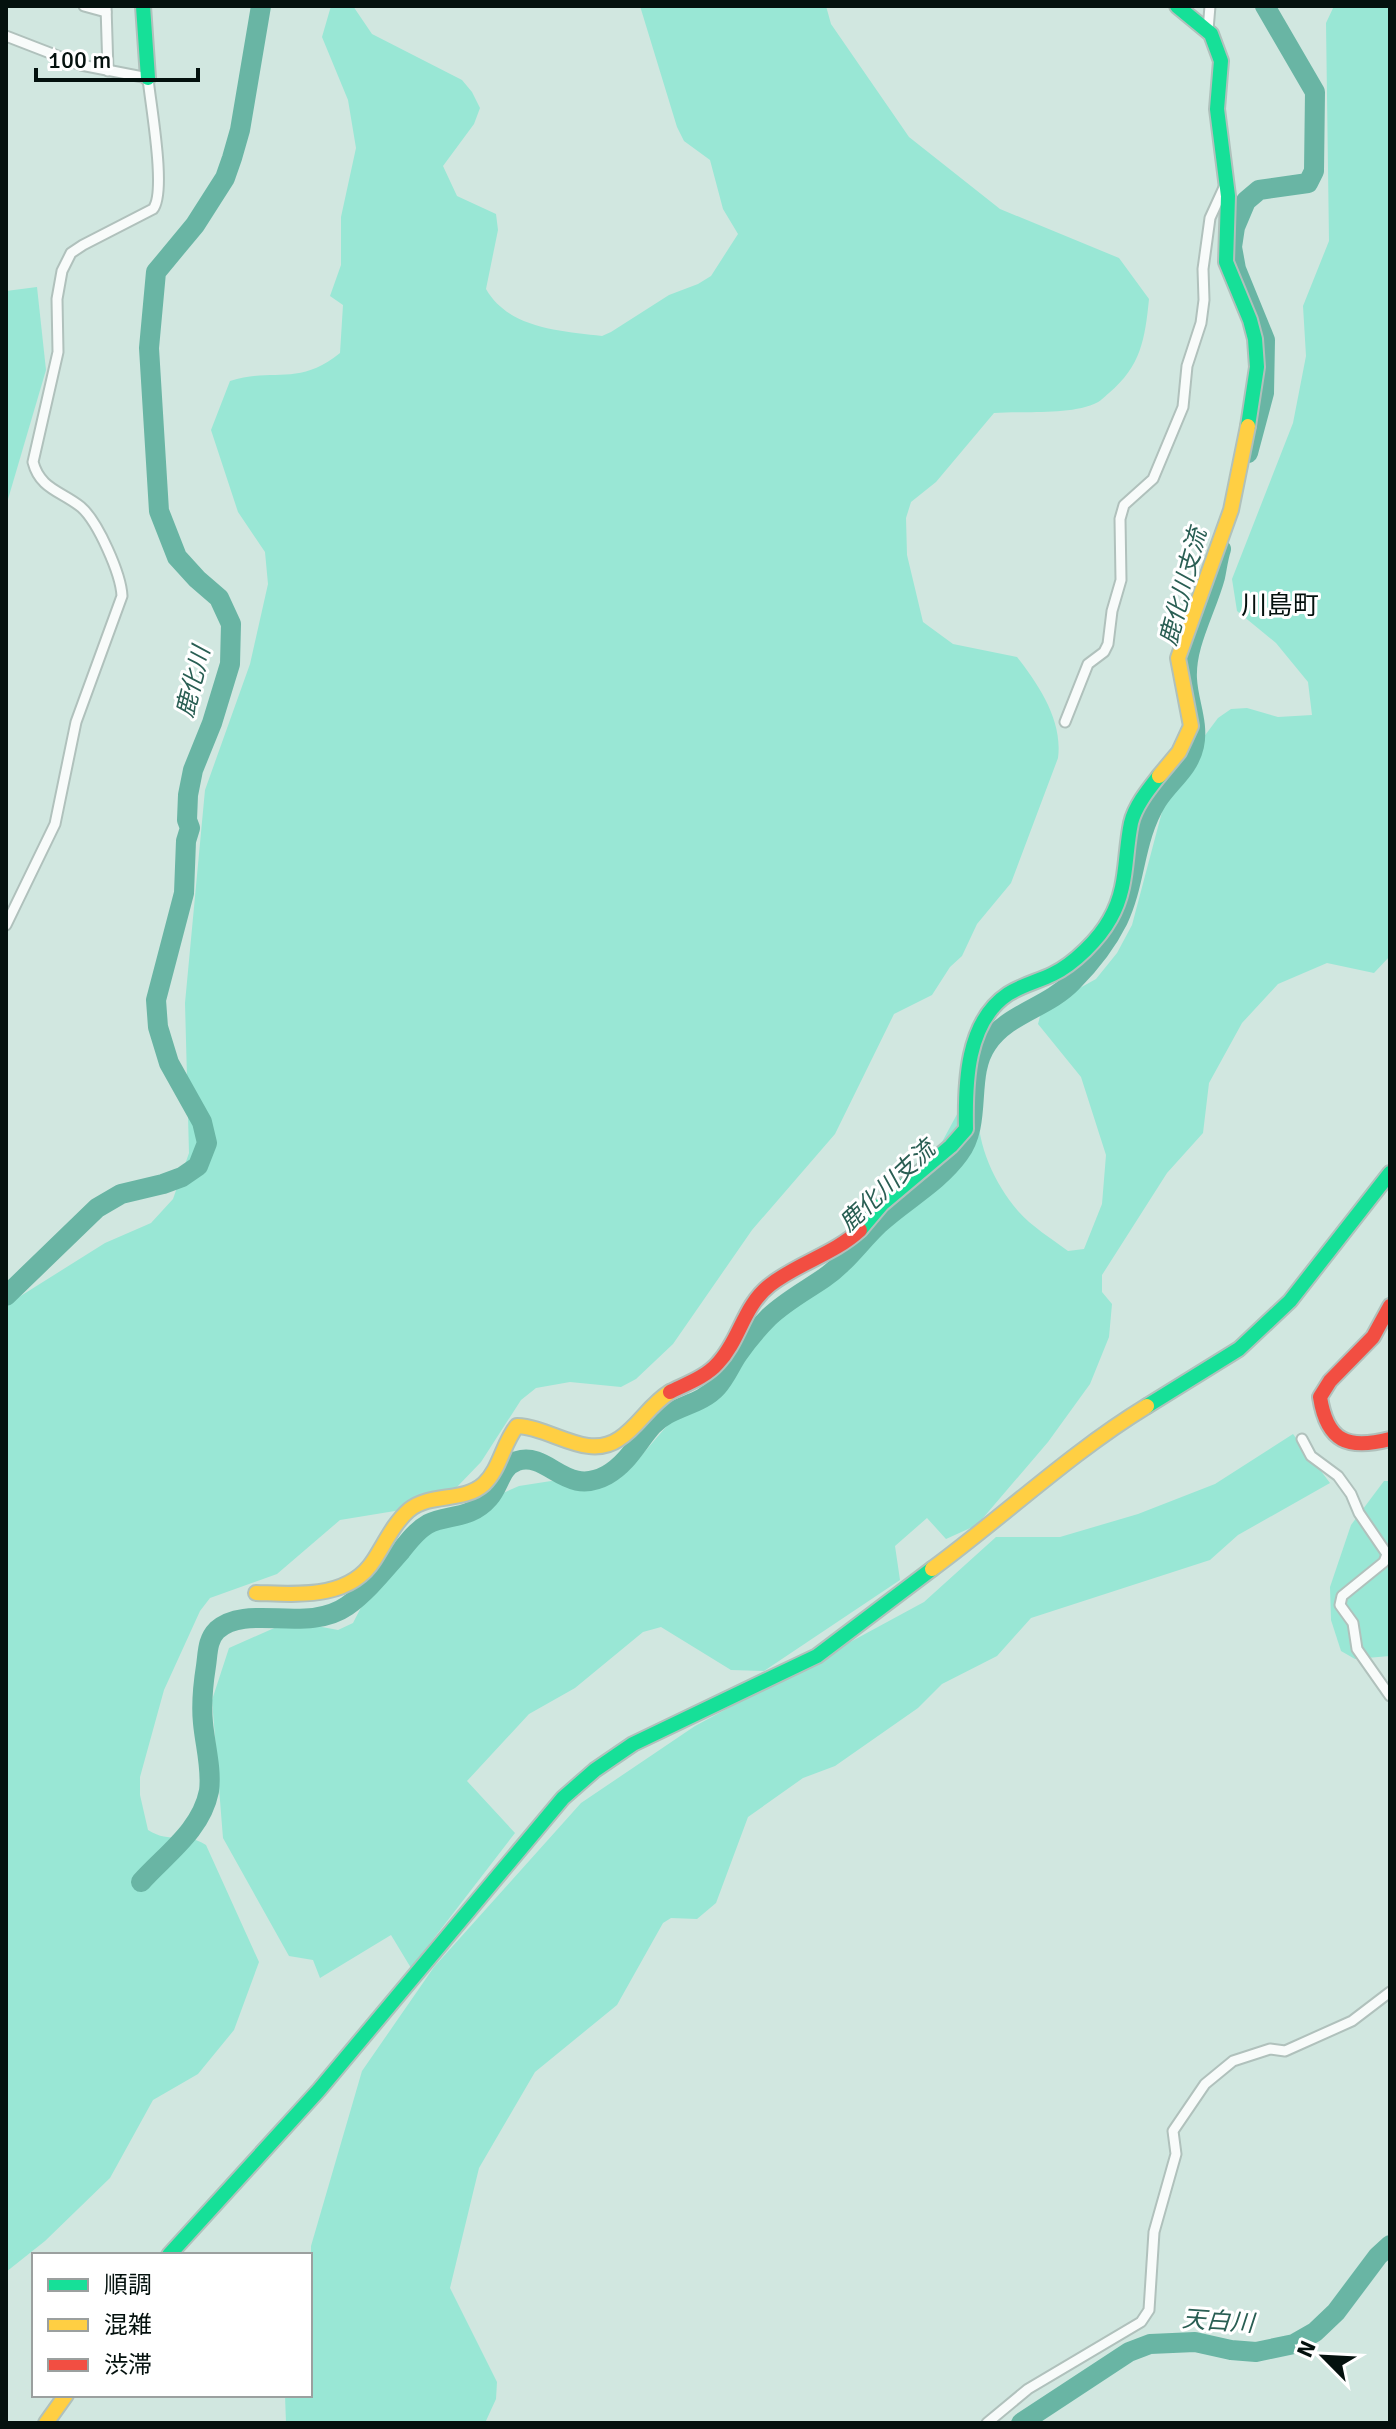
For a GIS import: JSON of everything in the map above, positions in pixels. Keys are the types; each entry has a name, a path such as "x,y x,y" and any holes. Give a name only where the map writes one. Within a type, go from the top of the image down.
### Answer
{"street":[{"path":"84,6 106,9 108,71"},
{"path":"6,925 55,824 76,722 122,596 122,585 93,522 82,508 45,486 33,462 56,366 57,299 62,271 71,253 149,213 158,203 143,6"},
{"path":"256,1593 314,1593 354,1580 367,1570 397,1522 419,1504 439,1496 466,1493 481,1487 489,1479 511,1432 517,1426 530,1425 592,1449 626,1436 653,1404 677,1386 714,1368 722,1360 759,1295 855,1235 882,1204 960,1137 966,1129 965,1090 974,1043 988,1014 996,1003 1011,992 1056,973 1067,965 1110,920 1124,888 1131,821 1144,795 1179,752 1191,726 1178,658 1231,510 1257,367 1250,320 1226,262 1227,180 1217,109 1221,61 1208,30 1177,6"},
{"path":"1208,30 1210,6"},
{"path":"6,36 53,56 148,78"},
{"path":"1065,722 1088,664 1104,652 1108,644 1112,611 1121,580 1120,519 1124,505 1153,479 1183,407 1187,366 1201,323 1203,269 1210,218 1227,180"},
{"path":"171,2253 265,2152 563,1798 633,1744 817,1656 993,1524 1071,1458 1137,1412 1239,1349 1290,1301 1390,1173"},
{"path":"1390,1306 1373,1337 1330,1381 1320,1397 1325,1422 1344,1442 1367,1445 1390,1439"},
{"path":"1302,1439 1311,1456 1338,1476 1387,1554 1384,1562 1342,1596 1340,1605 1353,1623 1357,1649 1390,1696"},
{"path":"987,2423 1037,2383 1141,2322 1149,2310 1154,2232 1176,2154 1173,2131 1205,2084 1233,2061 1270,2049 1285,2051 1352,2021 1390,1992"},
{"path":"46,2423 65,2397"}],"green space":[{"path":"331,6 353,6 372,34 462,80 472,92 480,108 474,124 443,166 457,196 496,214 498,230 486,289 508,313 537,326 602,336 611,332 669,295 711,276 738,234 723,209 710,160 684,141 677,127 640,6 826,6 831,24 909,137 1000,209 1119,258 1149,299 1146,327 1135,362 1120,383 1100,401 1071,410 994,413 936,482 911,502 906,518 907,555 923,622 953,644 1017,657 1048,704 1057,731 1058,758 1011,883 977,924 962,956 950,967 932,995 894,1014 835,1134 752,1230 673,1344 636,1379 621,1387 570,1382 536,1388 521,1400 481,1462 456,1488 407,1509 340,1520 277,1574 210,1598 200,1611 164,1690 140,1777 140,1795 148,1830 164,1837 190,1838 206,1845 259,1962 234,2030 198,2074 153,2100 110,2178 45,2241 6,2272 6,1301 19,1297 105,1243 151,1223 173,1199 189,1153 185,1003 205,790 250,664 268,584 265,552 238,512 211,430 230,381 311,370 340,353 343,305 330,296 341,265 341,217 356,148 348,100 322,37"},
{"path":"1334,6 1390,6 1390,956 1374,973 1327,963 1278,984 1242,1023 1209,1083 1203,1133 1167,1173 1102,1275 1102,1292 1112,1304 1109,1337 1090,1384 1048,1442 977,1525 946,1539 927,1518 895,1546 900,1580 764,1671 731,1670 661,1627 643,1632 575,1688 529,1714 467,1781 515,1833 411,1968 391,1935 320,1978 313,1960 289,1956 223,1838 212,1700 229,1648 290,1621 338,1630 353,1623 396,1539 519,1486 551,1481 599,1484 629,1470 743,1337 855,1262 922,1179 962,1105 978,1100 979,1130 987,1159 1000,1186 1018,1211 1068,1251 1084,1249 1102,1204 1106,1155 1081,1077 1038,1024 1042,1009 1096,979 1117,953 1132,925 1163,808 1188,758 1218,718 1231,709 1247,708 1278,717 1312,715 1308,682 1276,643 1237,611 1232,579 1293,423 1306,356 1303,306 1329,241 1326,23"},
{"path":"37,287 46,370 6,506 6,291"},
{"path":"1293,1434 1330,1483 1238,1535 1210,1560 1031,1618 997,1656 942,1684 918,1708 835,1766 803,1778 748,1817 716,1903 697,1919 671,1918 663,1923 617,2005 535,2072 479,2168 450,2288 497,2382 496,2399 485,2423 286,2423 285,2397 312,2397 311,2246 362,2071 434,1967 581,1803 695,1726 924,1602 996,1537 1060,1537 1138,1514 1215,1484"},
{"path":"1384,1481 1390,1481 1390,1656 1355,1659 1341,1651 1331,1620 1330,1587 1351,1525"}],"waterway":[{"name":"鹿化川","path":"6,1296 97,1208 121,1194 182,1177 198,1166 207,1143 202,1122 169,1063 158,1027 156,1000 184,893 186,841 190,828 187,820 188,795 193,770 212,723 230,664 231,624 219,598 177,557 159,511 149,348 156,272 195,225 225,178 232,158 240,130 261,6"},
{"name":"鹿化川支流","path":"1248,453 1264,393 1265,340 1236,269 1232,247 1235,227 1246,201 1259,190 1308,183 1314,171 1315,92 1265,6"},
{"name":"鹿化川支流","path":"141,1882 191,1830 205,1805 210,1774 203,1723 203,1694 208,1647 217,1630 230,1622 244,1619 314,1618 347,1606 369,1587 420,1529 482,1505 507,1468 517,1461 539,1462 580,1481 592,1481 607,1475 627,1459 659,1419 717,1387 741,1349 769,1317 832,1272 879,1224 951,1164 966,1141 970,1128 977,1070 987,1044 1006,1025 1062,991 1103,945 1124,905 1149,815 1191,754 1195,729 1187,666 1221,549"},
{"name":"天白川","path":"1021,2423 1129,2352 1150,2344 1195,2342 1256,2352 1294,2344 1315,2332 1336,2312 1378,2256 1390,2245"}],"traffic: fast":[{"path":"143,6 148,78"},
{"path":"1177,6 1211,34 1221,61 1217,109 1228,196 1226,262 1255,339 1257,367 1248,426"},
{"path":"860,1230 882,1204 951,1146 966,1129 966,1093 971,1055 976,1037 994,1006 1013,991 1069,964 1105,927 1120,896 1133,817 1142,798 1159,776"},
{"path":"1147,1406 1239,1349 1290,1301 1390,1173"},
{"path":"171,2253 319,2090 563,1798 595,1770 633,1744 817,1656 932,1569"}],"traffic: slow":[{"path":"1159,776 1179,752 1191,726 1178,658 1231,510 1248,426"},
{"path":"256,1593 304,1594 351,1582 374,1560 394,1527 409,1510 427,1501 467,1494 484,1484 517,1426 582,1445 607,1445 626,1434 670,1392"},
{"path":"932,1569 1064,1464 1147,1406"},
{"path":"46,2423 65,2397"}],"traffic: jam":[{"path":"670,1392 702,1376 718,1363 732,1344 747,1313 770,1285 839,1246 860,1230"},
{"path":"1390,1306 1373,1337 1330,1381 1320,1397 1328,1424 1342,1439 1362,1443 1390,1439"}],"district":[{"name":"川島町","path":"1280,606"}]}
